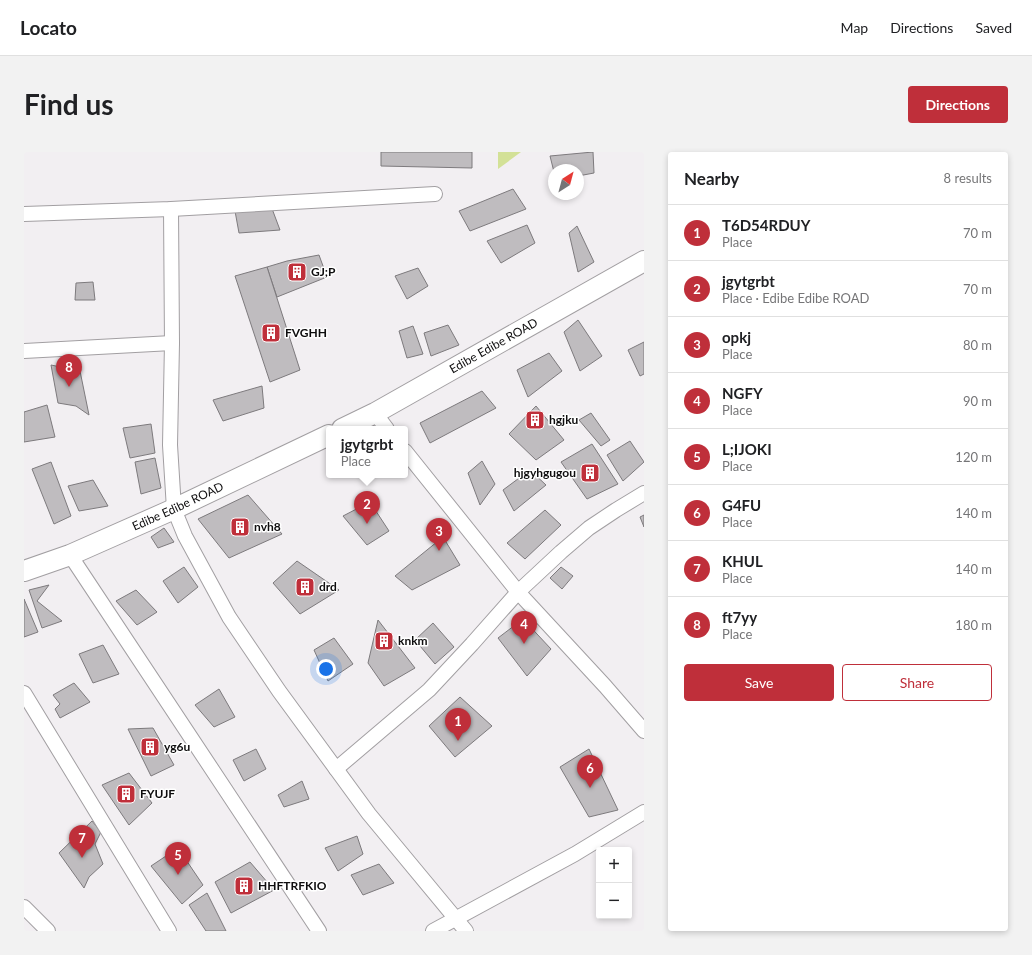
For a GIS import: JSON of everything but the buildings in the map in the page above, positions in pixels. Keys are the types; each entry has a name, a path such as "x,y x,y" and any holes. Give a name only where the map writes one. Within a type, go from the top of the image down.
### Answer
{"main road":[{"name":"Edibe Edibe ROAD","path":"348,426 375,413 644,261"},
{"name":"Edibe Edibe ROAD","path":"24,571 70,554 174,509 326,436"}],"street":[{"path":"24,214 170,209 435,194"},
{"path":"170,209 172,343 170,445 174,509 185,536 229,617 279,692 369,814 466,931"},
{"path":"24,351 172,343"},
{"path":"375,413 385,426"},
{"path":"408,455 518,592 605,686 644,731"},
{"path":"336,769 429,690 458,660 518,592 561,552 589,528 644,493"},
{"path":"70,554 319,931"},
{"path":"24,693 170,931"},
{"path":"433,931 575,854 644,812"},
{"path":"24,907 48,931"}],"green space":[{"path":"498,152 521,152 498,169"}],"place":[{"name":"GJ;P","path":"297,272"},
{"name":"FVGHH","path":"271,333"},
{"name":"ft7yy","path":"69,387"},
{"name":"hgjku","path":"535,420"},
{"name":"hjgyhgugou","path":"590,473"},
{"name":"jgytgrbt","path":"367,524"},
{"name":"nvh8","path":"240,527"},
{"name":"opkj","path":"439,551"},
{"name":"drd","path":"305,587"},
{"name":"knkm","path":"384,641"},
{"name":"NGFY","path":"524,644"},
{"name":"T6D54RDUY","path":"458,741"},
{"name":"yg6u","path":"150,747"},
{"name":"G4FU","path":"590,788"},
{"name":"FYUJF","path":"126,794"},
{"name":"KHUL","path":"82,858"},
{"name":"L;IJOKI","path":"178,875"},
{"name":"HHFTRFKIO","path":"244,886"}]}
